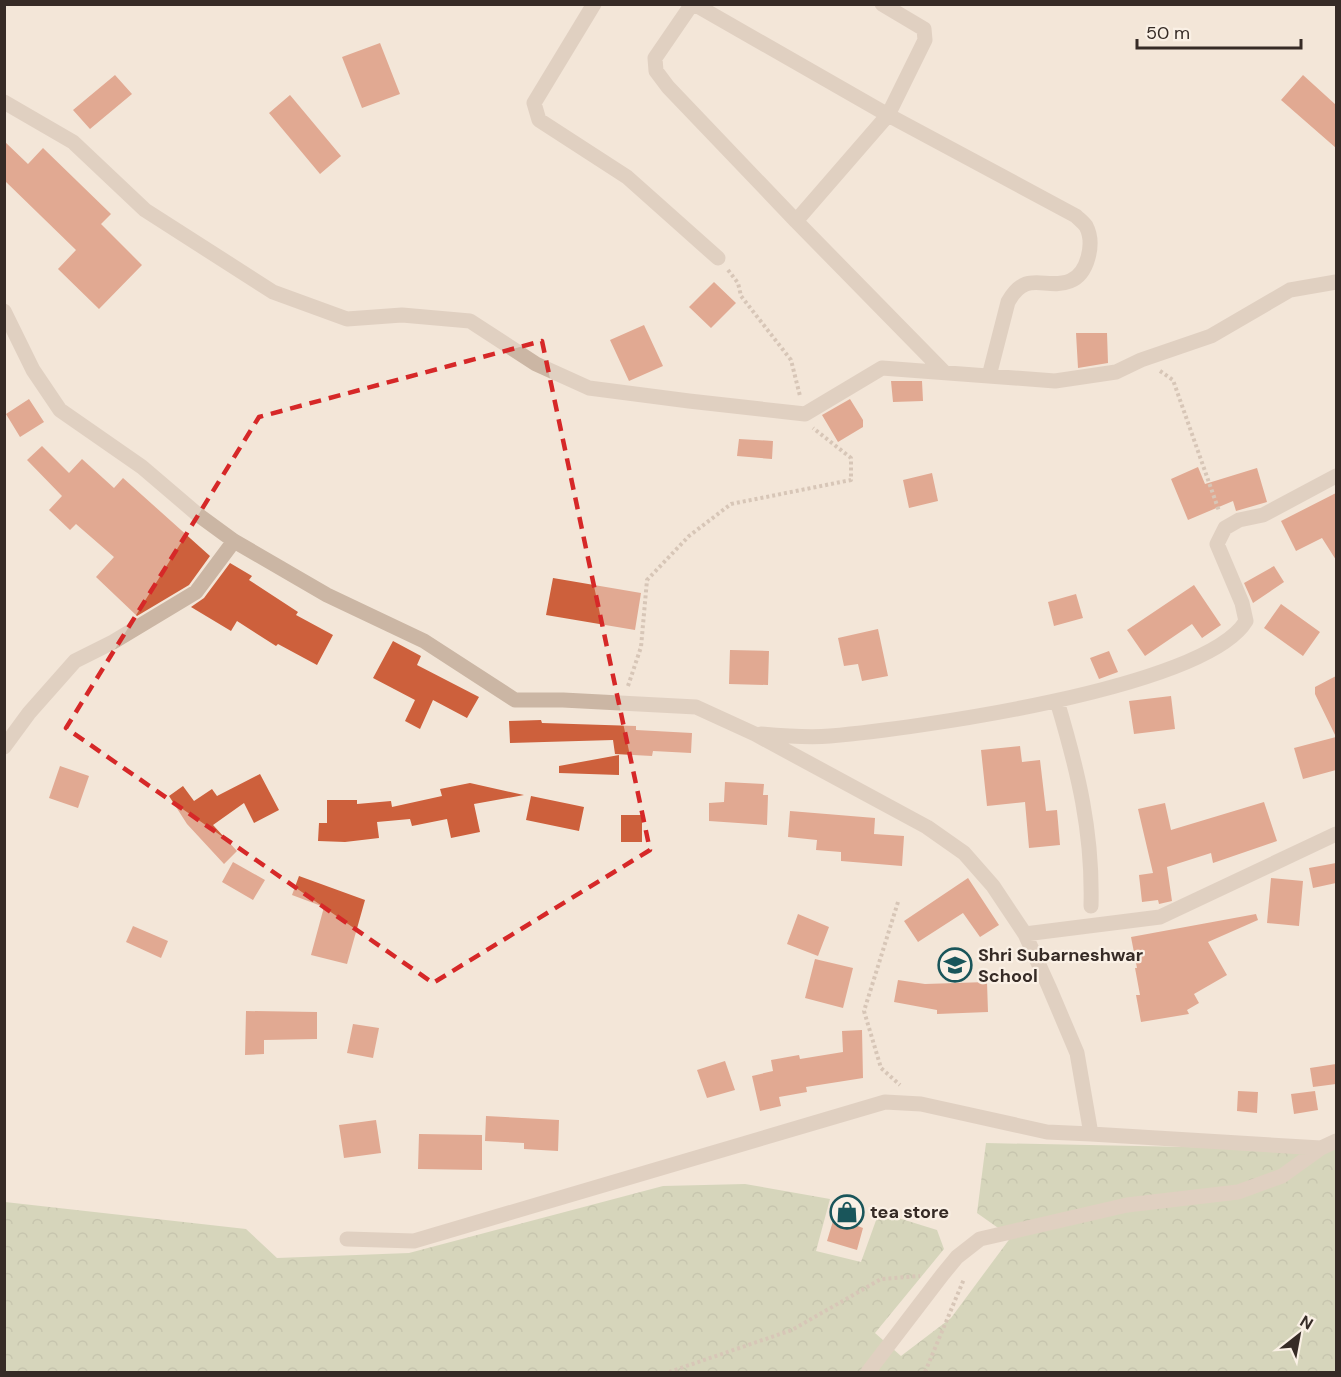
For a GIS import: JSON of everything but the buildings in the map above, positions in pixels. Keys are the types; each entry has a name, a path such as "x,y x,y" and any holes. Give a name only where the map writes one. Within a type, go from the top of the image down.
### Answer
{"street":[{"path":"594,4 534,103 539,120 627,177 718,258"},
{"path":"945,373 796,221 668,87 656,71 655,58 693,4 888,115 1076,216 1087,227 1090,244 1087,261 1080,274 1069,281 1031,282 1014,291 1008,302 989,376"},
{"path":"796,221 888,115 925,40 924,29 882,4"},
{"path":"4,102 73,142 145,210 273,292 347,319 402,315 470,321 536,363 590,388 805,414 882,368 1055,381 1116,372 1141,360 1211,336 1290,290 1336,282"},
{"path":"4,311 33,370 60,410 142,467 197,514 234,541 327,595 424,641 515,700 696,707 755,734 927,827 964,853 993,886 1025,934 1077,1053 1091,1134"},
{"path":"755,734 829,736 1031,707 1173,668 1208,651 1239,632 1246,621 1242,603 1217,543 1225,528 1239,520 1263,515 1336,476"},
{"path":"4,747 29,713 75,661 113,642 196,592 234,541"},
{"path":"1057,701 1078,772 1092,863 1091,906"},
{"path":"1025,934 1160,917 1336,834"},
{"path":"347,1239 414,1241 885,1102 921,1104 1047,1132 1321,1148"},
{"path":"868,1372 957,1257 980,1239 1127,1205 1238,1192 1282,1176 1321,1148 1336,1141"}],"path":[{"path":"622,703 641,647 647,580 689,536 731,504 851,480 851,458 809,424 790,360 741,296 738,283 718,258"},
{"path":"1141,360 1173,380 1225,528"},
{"path":"898,902 864,1011 882,1068 921,1104"},
{"path":"925,1372 967,1271"},
{"path":"669,1372 792,1330 881,1279 943,1274"}],"highlighted area":[{"path":"542,341 650,850 433,983 66,728 259,417"}],"green space":[{"path":"1336,1137 1336,1372 5,1372 5,1202 246,1229 277,1258 409,1253 663,1186 745,1184 830,1199 816,1251 861,1262 879,1212 937,1230 944,1249 875,1333 901,1356 951,1318 1011,1237 977,1213 986,1143 1285,1149"}],"place":[{"name":"Shri Subarneshwar School","path":"955,965"},
{"name":"tea store","path":"847,1212"}]}
